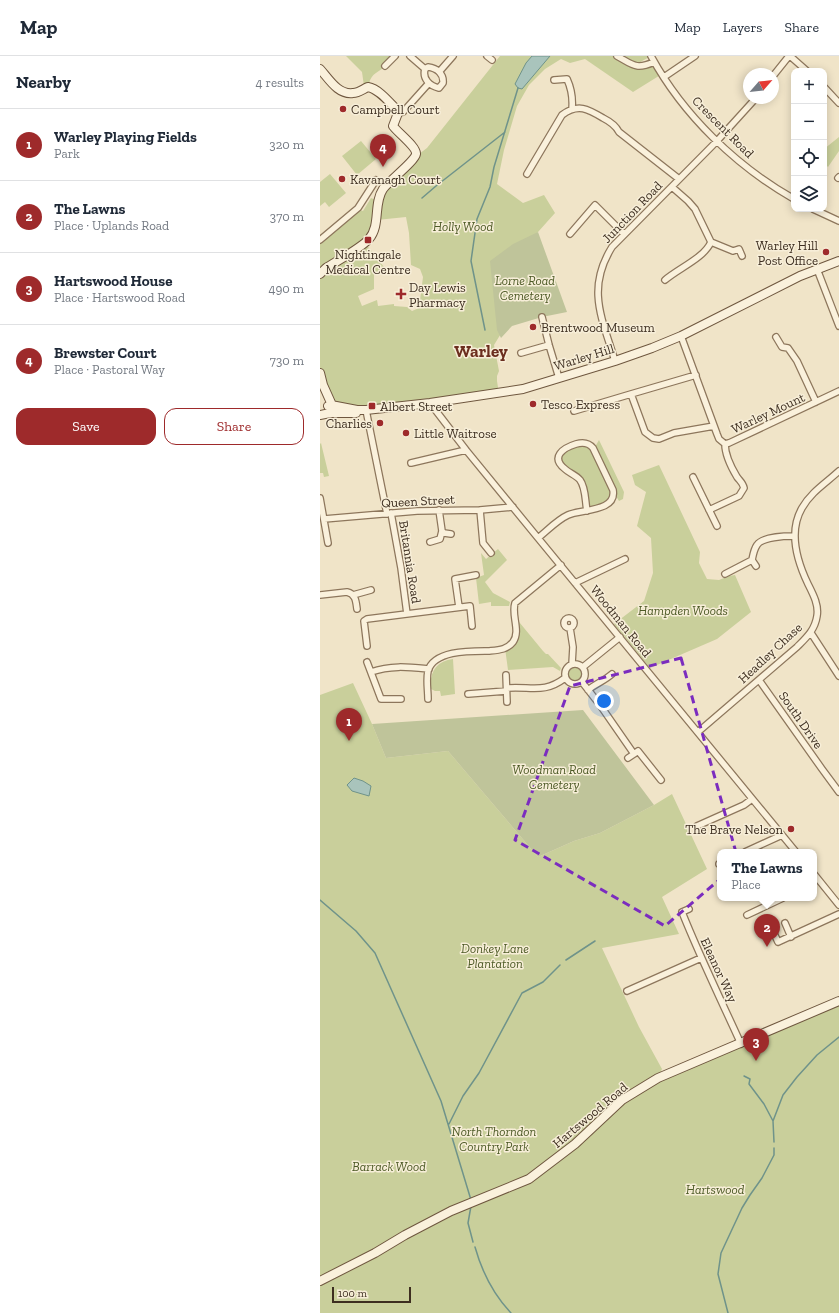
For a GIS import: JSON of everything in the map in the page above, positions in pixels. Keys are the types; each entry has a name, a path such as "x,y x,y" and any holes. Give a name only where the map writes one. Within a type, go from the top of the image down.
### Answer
{"street":[{"path":"385,66 395,56"},
{"path":"410,56 425,69"},
{"path":"439,72 453,56"},
{"path":"617,56 638,67 644,67 654,62"},
{"name":"Crescent Road","path":"651,56 664,77 690,112 717,141 758,176 791,197"},
{"path":"664,77 695,56"},
{"path":"779,69 790,56 804,68"},
{"path":"432,68 439,72 444,80 442,86 439,88 434,87 429,83 424,76 425,69 432,68"},
{"path":"320,69 336,88 343,92 352,94 371,87 395,108 398,113"},
{"path":"554,80 567,79 573,96 572,109"},
{"path":"320,274 326,268 368,240 374,231 377,219 378,201 382,191 415,156 416,151 415,148 392,126 398,113 403,112 408,108 429,83"},
{"path":"827,90 839,103"},
{"name":"Junction Road","path":"615,361 600,311 597,294 603,263 612,248 624,234 717,141 751,104"},
{"path":"527,174 562,115 572,109 578,108 588,109 617,128 619,132 679,179"},
{"path":"320,240 358,208 376,180"},
{"path":"672,187 695,209 711,242 733,251 739,249 742,256"},
{"path":"570,234 595,205 624,234"},
{"path":"820,212 839,221"},
{"path":"665,280 674,272 704,253 711,242"},
{"name":"Warley Hill","path":"320,415 328,409 358,413 366,410 430,404 523,389 652,348 681,336 780,286 839,260"},
{"path":"817,269 839,326"},
{"path":"542,317 559,378"},
{"name":"Warley Mount","path":"681,336 719,439 725,444 839,391"},
{"path":"776,336 782,347 788,348 797,361 816,402"},
{"path":"521,353 549,345"},
{"path":"320,373 328,409"},
{"path":"574,411 696,375"},
{"path":"323,385 325,398 324,405 328,409"},
{"path":"630,394 645,432 653,441 674,433 714,426"},
{"name":"Woodman Road","path":"430,404 793,849"},
{"path":"366,410 389,514"},
{"path":"538,538 568,515 587,511 596,509 612,500 614,494 613,490 593,448 587,443 580,443 564,449 559,453 559,459 563,468 577,477 582,483 587,511"},
{"path":"710,510 739,496 744,488 728,459 725,444"},
{"path":"410,463 466,450"},
{"name":"Headley Chase","path":"698,732 797,647 811,633 817,617 817,606 798,562 794,536 800,513 807,501 812,494 839,471"},
{"path":"693,477 717,526"},
{"path":"320,498 328,543"},
{"name":"Queen Street","path":"324,519 439,510 480,510 514,507"},
{"path":"430,542 440,538 442,531 439,510"},
{"path":"480,510 483,543 491,553"},
{"name":"Britannia Road","path":"389,514 401,568 407,614"},
{"path":"442,531 444,533 451,534"},
{"path":"725,574 752,560 756,546 759,543 765,540 794,536"},
{"path":"575,583 625,559"},
{"path":"752,560 756,566"},
{"path":"428,699 427,684 429,669 433,663 439,658 452,653 498,650 509,646 514,640 516,634 515,603 561,565"},
{"path":"459,607 455,579 476,576"},
{"path":"320,595 347,592 353,595 371,590"},
{"path":"353,595 357,609"},
{"path":"367,646 365,620 470,606 472,626"},
{"path":"570,628 573,647 572,664"},
{"path":"811,633 839,675"},
{"path":"583,667 620,637"},
{"path":"367,662 381,699 401,699"},
{"path":"572,664 583,667 585,673 584,679 577,685 569,683 565,678 564,670 572,664"},
{"path":"371,672 406,666 429,669"},
{"path":"588,690 597,683 602,683 612,674"},
{"path":"506,675 507,702"},
{"path":"468,694 522,687 548,688 565,678"},
{"name":"South Drive","path":"759,680 839,792"},
{"path":"582,682 661,780"},
{"path":"628,758 638,751"},
{"path":"697,826 744,805 752,799"},
{"path":"752,849 782,835"},
{"path":"817,878 839,905"},
{"path":"747,915 777,901"},
{"name":"Eleanor Way","path":"689,909 682,912 701,958 722,1000 741,1044"},
{"path":"772,929 778,942 839,914"},
{"path":"785,923 791,937"},
{"path":"627,991 701,958"},
{"name":"Hartswood Road","path":"320,1281 375,1253 405,1235 451,1211 529,1179 575,1144 622,1100 658,1078 741,1044 839,1001"}],"highlighted area":[{"path":"681,658 739,863 665,926 515,840 570,686"}],"green space":[{"path":"346,56 395,56 386,66 373,75 369,84 364,86 362,72"},
{"name":"Holly Wood","path":"500,56 651,56 635,65 654,62 662,74 633,92 585,59 570,63 561,59 545,69 529,85 517,106 504,150 497,184 523,203 544,195 555,213 528,241 505,327 494,345 499,371 497,381 499,394 366,410 330,401 320,373 320,244 360,210 363,211 371,198 378,201 382,191 415,157 427,148","holes":["406,217 409,233 411,265 420,269 423,277 419,308 412,311 407,307 394,306 394,304 378,306 377,300 362,306 358,296 374,289 374,274 388,272 365,243 377,220"]},
{"path":"839,137 839,151 828,167 827,166 827,147"},
{"path":"361,141 376,159 357,175 342,156"},
{"path":"330,174 346,193 329,207 325,202 320,206 320,182"},
{"name":"Lorne Road Cemetery","path":"538,232 567,312 542,317 512,326 501,338 497,330 490,261 513,244"},
{"path":"599,440 624,492 623,499 619,501 616,496 615,488 595,447"},
{"path":"321,443 329,476 324,477 323,473 320,473"},
{"path":"583,445 591,449 611,490 610,499 593,507 588,503 587,490 585,486 562,462 565,451"},
{"name":"Hampden Woods","path":"659,465 700,552 699,563 707,579 719,580 735,575 751,612 717,639 650,668 614,624 644,601 653,573 651,538 637,526 646,492 635,485 632,475"},
{"path":"498,549 507,560 485,582 493,593 510,602 509,606 491,606 491,602 479,604 476,578 484,575 481,553 486,559"},
{"path":"515,617 543,651 548,654 561,668 560,671 553,667 508,670 505,648 514,640"},
{"path":"453,659 455,694 441,696 440,691 431,689 431,678 438,665 447,660"},
{"path":"575,666 581,668 583,674 581,680 575,682 569,680 567,674 569,668"},
{"name":"North Thorndon Country Park","path":"353,683 386,758 448,751 538,857 574,841 600,833 672,794 707,869 662,897 679,934 602,948 639,1027 662,1069 658,1078 839,999 839,1313 320,1313 320,695"},
{"name":"Woodman Road Cemetery","path":"583,710 654,805 600,833 574,841 538,857 448,751 386,758 372,724"}],"water":[{"path":"532,56 550,56 522,89 518,88 515,84 526,63"},
{"path":"354,778 371,786 369,796 352,791 347,785"}],"waterway":[{"path":"485,330 471,261 477,219 490,187 494,167 518,88"},
{"path":"422,198 505,132"},
{"path":"320,900 356,931 375,953 441,1101 471,1200"},
{"path":"566,960 595,941"},
{"path":"449,1124 463,1096 479,1073 522,993 543,982 560,965"},
{"path":"774,1142 773,1121 783,1095 817,1055 839,1037"},
{"path":"744,1076 750,1079 749,1084 764,1104 773,1121"},
{"path":"728,1313 718,1274 721,1253 742,1208 762,1178 774,1155 774,1148"},
{"path":"471,1206 468,1223 473,1242"},
{"path":"475,1247 489,1282 511,1313"}],"place":[{"name":"Campbell Court","path":"343,109"},
{"name":"Brewster Court","path":"383,167"},
{"name":"Kavanagh Court","path":"342,179"},
{"name":"Nightingale Medical Centre","path":"368,240"},
{"name":"Warley Hill Post Office","path":"826,252"},
{"name":"Day Lewis Pharmacy","path":"401,294"},
{"name":"Brentwood Museum","path":"533,327"},
{"name":"Tesco Express","path":"533,404"},
{"name":"Albert Street","path":"372,406"},
{"name":"Charlies","path":"380,423"},
{"name":"Little Waitrose","path":"406,433"},
{"name":"Warley Playing Fields","path":"349,741"},
{"name":"The Brave Nelson","path":"791,829"},
{"name":"The Lawns","path":"767,947"},
{"name":"Hartswood House","path":"756,1061"}],"district":[{"name":"Warley","path":"481,351"}],"park label":[{"name":"Donkey Lane Plantation","path":"495,956"},
{"name":"Barrack Wood","path":"389,1166"},
{"name":"Hartswood","path":"715,1189"}]}
